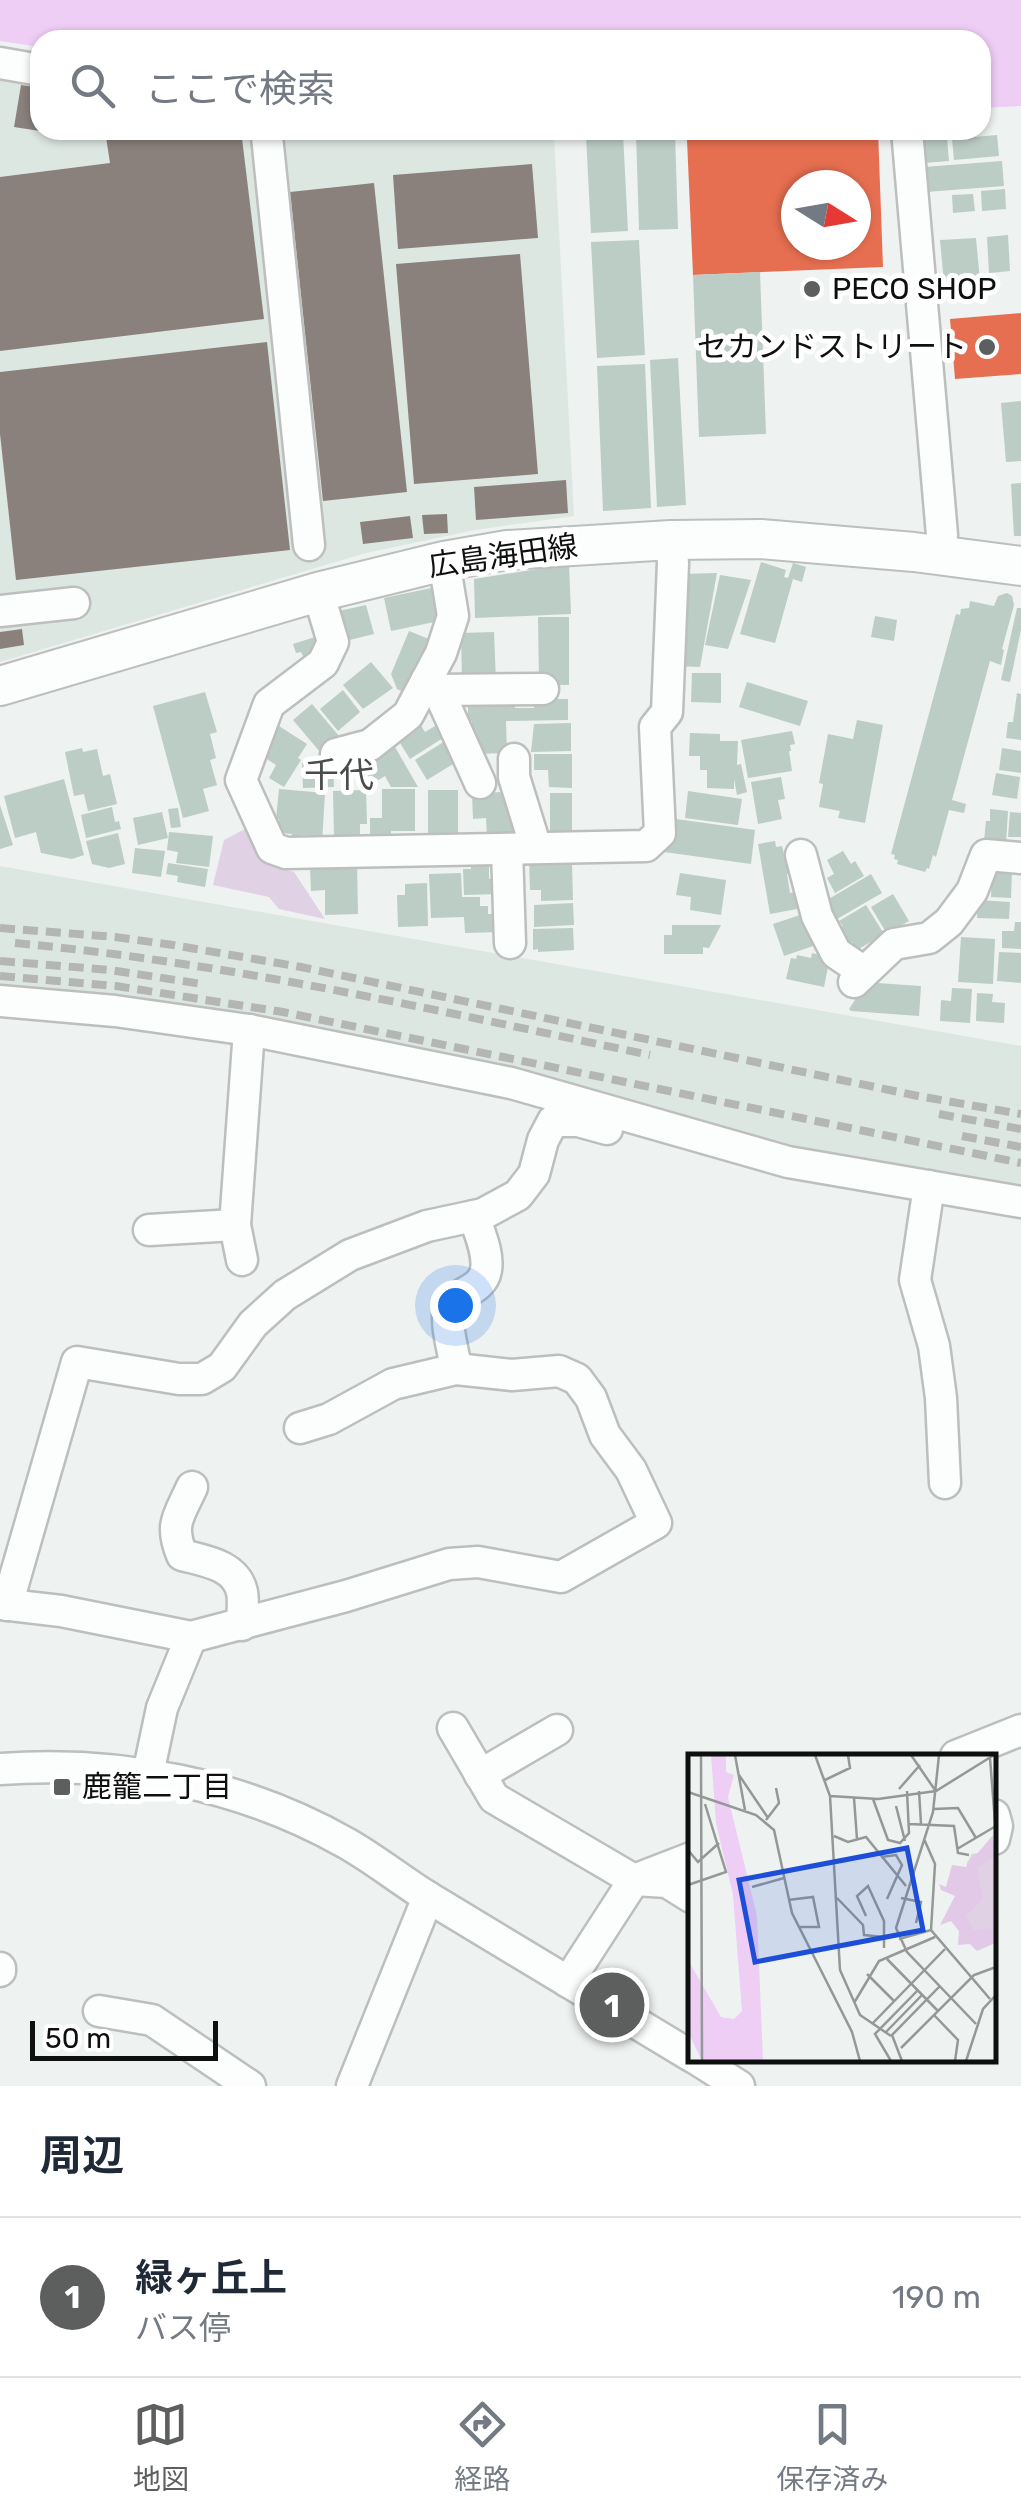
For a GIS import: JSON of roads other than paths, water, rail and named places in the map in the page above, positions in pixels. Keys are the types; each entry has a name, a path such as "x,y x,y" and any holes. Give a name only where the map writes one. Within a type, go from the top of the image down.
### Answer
{"main road":[{"name":"広島海田線","path":"0,686 318,592 507,550 761,539 1021,566"}],"street":[{"path":"0,63 30,68"},
{"path":"266,140 308,545"},
{"path":"908,140 942,536 939,556"},
{"path":"318,592 333,642 323,663 269,704 241,780 272,848 286,853 646,846 660,833 655,727 667,712 671,540"},
{"path":"336,754 370,745 408,715 432,686 453,616 444,561"},
{"path":"0,610 74,603"},
{"path":"432,686 543,689"},
{"path":"432,686 480,782"},
{"path":"510,943 521,848 514,758"},
{"path":"801,855 817,916 836,953 859,977 894,944 929,938 949,922 972,891 986,855 1021,858"},
{"path":"0,1001 115,1011 249,1030 512,1083 788,1162 1021,1202"},
{"path":"242,1260 235,1225 249,1030"},
{"path":"300,1428 329,1420 393,1384 456,1370 512,1374 558,1371 576,1379 591,1398 605,1435 631,1470 656,1523 561,1577 478,1562 449,1564 191,1638 4,1604 77,1362 179,1379 202,1379 222,1367 253,1324 285,1295 350,1254 428,1226 483,1214 518,1194 534,1174 553,1120 578,1121 637,1137 642,1120"},
{"path":"929,1186 915,1280 934,1346 945,1482"},
{"path":"456,1370 448,1312 454,1300 480,1286 486,1271 474,1216"},
{"path":"149,1230 235,1225"},
{"path":"192,1487 177,1520 175,1538 182,1555 233,1573 242,1590 242,1625"},
{"path":"148,1774 162,1708 191,1638"},
{"path":"453,1728 494,1798 634,1880 667,1882 688,1895"},
{"path":"480,1775 558,1730"},
{"path":"967,1754 1021,1730"},
{"path":"0,1769 56,1767 148,1774 221,1791 284,1813 344,1842 688,2060"},
{"path":"568,1982 634,1880 688,1859"},
{"path":"352,2086 428,1898"},
{"path":"99,2011 152,2020 250,2086"},
{"path":"698,2067 738,2086"}],"railway":[{"path":"0,928 115,937 301,967 1021,1114"},
{"path":"15,943 255,976 650,1055"},
{"path":"0,961 110,970 202,984"},
{"path":"0,976 116,986 283,1012 1021,1163"},
{"path":"939,1114 1021,1129"},
{"path":"962,1136 1021,1147"}],"place":[{"name":"PECO SHOP","path":"812,289"},
{"name":"セカンドストリート","path":"987,347"},
{"name":"鹿籠二丁目","path":"62,1787"},
{"name":"緑ヶ丘上","path":"612,2005"}],"district":[{"name":"千代","path":"339,775"}]}
